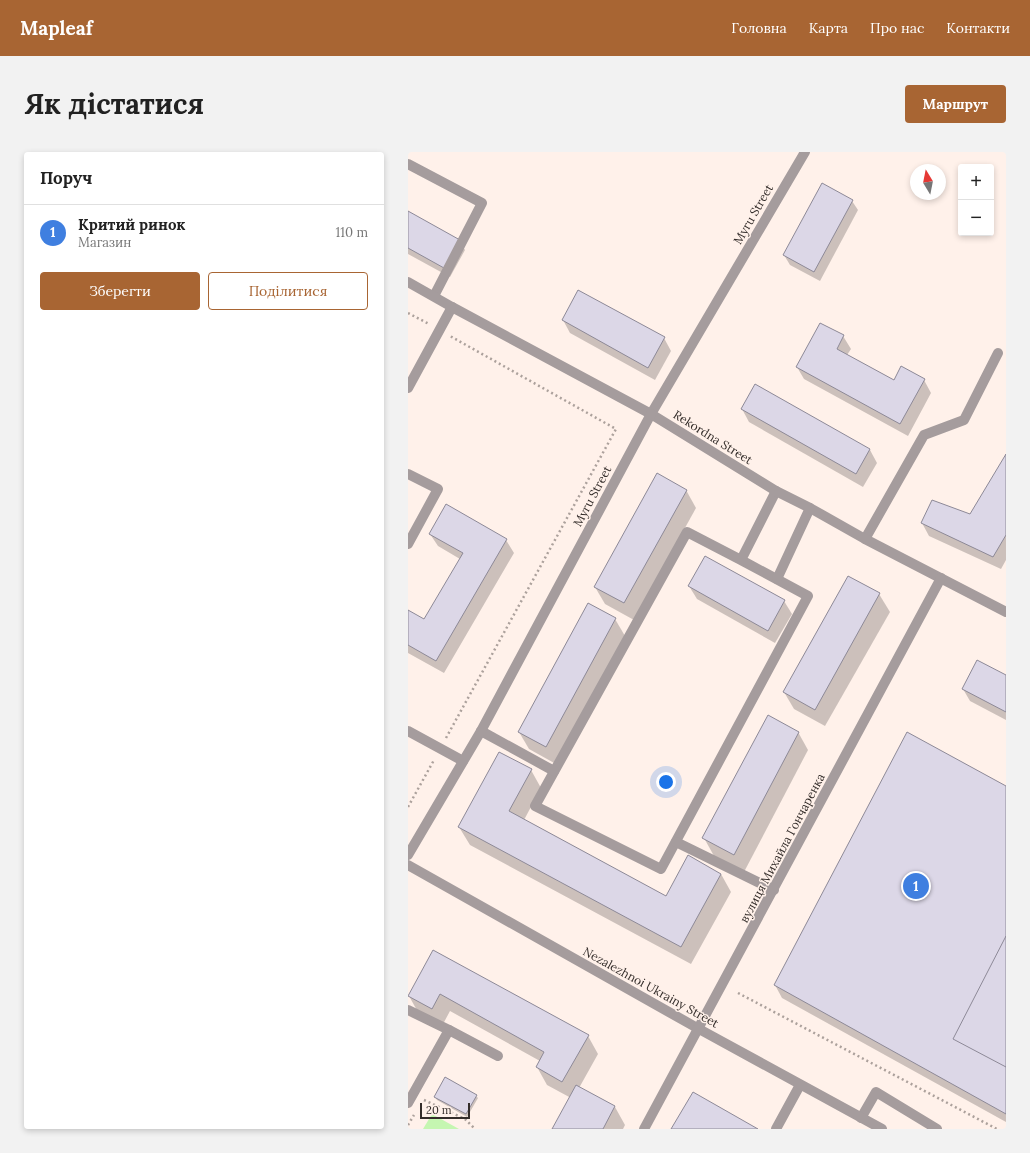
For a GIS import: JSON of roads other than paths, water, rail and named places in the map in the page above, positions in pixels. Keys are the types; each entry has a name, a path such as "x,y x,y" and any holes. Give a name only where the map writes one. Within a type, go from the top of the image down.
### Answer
{"street":[{"name":"Myru Street","path":"408,856 481,731 651,414 805,152"},
{"path":"408,164 482,204 434,296"},
{"name":"Rekordna Street","path":"408,282 651,414 776,491 1006,612"},
{"path":"408,388 452,307"},
{"path":"865,539 924,435 964,420 998,353"},
{"path":"408,474 438,489 408,544"},
{"path":"741,560 776,491"},
{"path":"777,579 810,508"},
{"path":"687,532 741,560 808,596 661,870 535,806 687,532"},
{"name":"вулиця Михайла Гончаренка","path":"644,1129 941,578"},
{"path":"408,730 463,761"},
{"path":"481,731 554,771"},
{"path":"676,842 774,890"},
{"name":"Nezalezhnoi Ukrainy Street","path":"408,865 699,1029 882,1129"},
{"path":"408,1010 498,1056"},
{"path":"410,1099 449,1030"},
{"path":"776,1129 800,1085"},
{"path":"861,1118 876,1092 937,1129"}],"place":[{"name":"Критий ринок","path":"916,886"}]}
